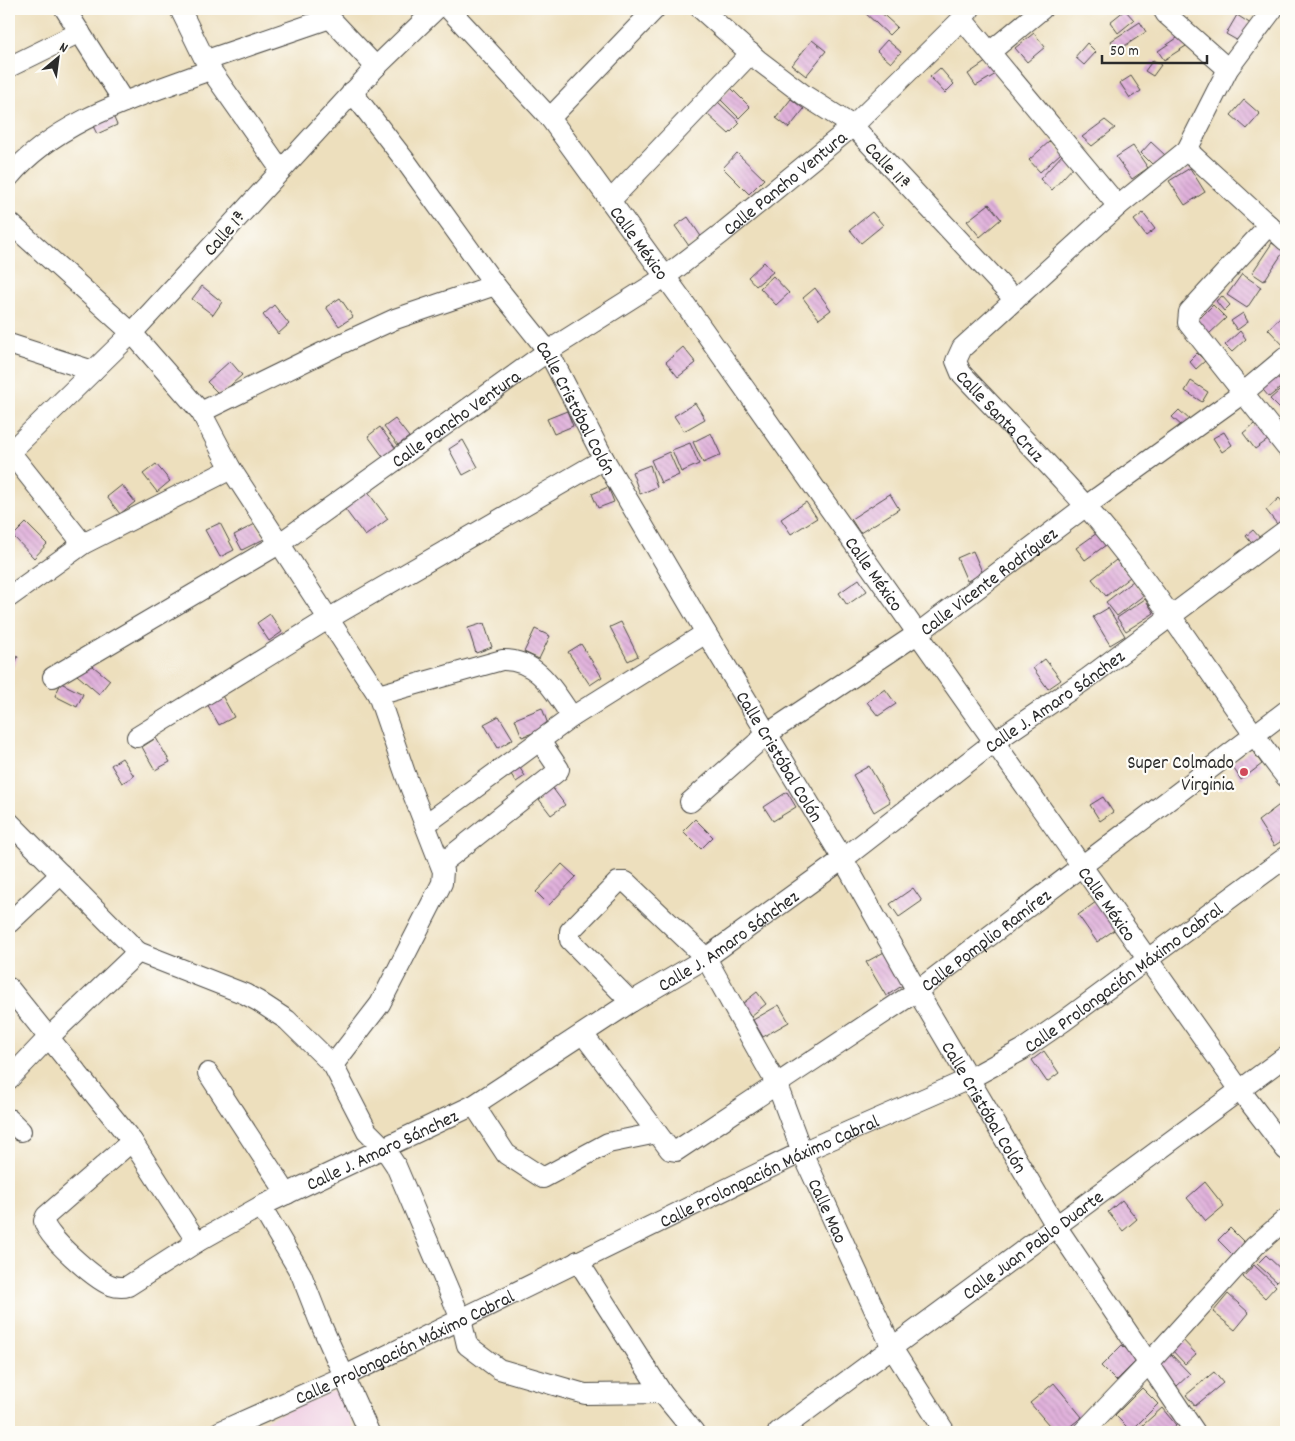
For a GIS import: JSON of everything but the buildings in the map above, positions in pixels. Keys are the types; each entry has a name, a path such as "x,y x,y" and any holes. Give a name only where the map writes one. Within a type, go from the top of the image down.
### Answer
{"street":[{"path":"66,9 124,102"},
{"path":"180,9 208,66 281,170"},
{"name":"Calle 1ª","path":"9,452 132,333 352,92 436,9"},
{"name":"Calle México","path":"449,9 550,118 1240,1090 1286,1150"},
{"path":"550,118 655,9"},
{"name":"Calle 11ª","path":"701,9 751,53 804,95 852,126 1015,300"},
{"path":"990,52 1042,9"},
{"path":"1163,9 1166,14 1228,69"},
{"name":"Calle Santa Cruz","path":"1273,9 1228,69 1187,150 1118,206 962,348 956,361 961,373 1086,506 1121,548 1173,616 1253,735 1286,777"},
{"path":"9,177 32,154 81,122 124,102 202,73 208,66 210,58 328,13 376,67"},
{"path":"966,14 990,52 1118,206"},
{"name":"Calle Pancho Ventura","path":"52,677 279,544 548,351 665,278 852,126 966,14"},
{"path":"9,67 80,32"},
{"path":"610,201 751,53"},
{"name":"Calle Cristóbal Colón","path":"352,92 407,163 496,285 548,351 604,459 843,860 917,991 1056,1226 1195,1432"},
{"path":"1187,150 1286,241"},
{"path":"9,222 132,333 201,412 231,469 378,695 406,776 441,864 443,871 442,883 380,1004 333,1065"},
{"path":"1269,225 1190,312 1188,323 1286,447"},
{"path":"201,412 394,319 496,285"},
{"path":"9,344 93,372"},
{"name":"Calle Vicente Rodríguez","path":"690,802 767,734 917,634 1086,506 1243,393 1286,357"},
{"path":"9,452 83,544"},
{"path":"137,737 328,619 604,459"},
{"path":"9,597 83,544 231,469"},
{"name":"Calle J. Amaro Sánchez","path":"132,1141 46,1216 44,1221 46,1230 92,1274 116,1287 128,1286 197,1242 261,1206 474,1105 631,1002 706,958 843,860 994,742 1088,678 1286,530"},
{"path":"426,824 572,717 706,633"},
{"path":"378,695 502,660 509,660 528,666 544,677 572,717"},
{"name":"Calle Pomplio Ramírez","path":"657,1133 672,1152 676,1151 777,1085 917,991 1286,711"},
{"path":"441,864 558,772 559,769 540,741"},
{"path":"9,822 138,952 258,1001 287,1020 333,1065 367,1131 384,1148 396,1166 461,1319 467,1345 499,1369 585,1394 662,1392"},
{"name":"Calle Prolongación Máximo Cabral","path":"219,1432 345,1376 802,1152 969,1079 1036,1040 1064,1021 1286,857"},
{"path":"9,923 61,874"},
{"name":"Calle Mao","path":"631,1002 570,940 569,936 570,931 618,882 626,882 706,958 777,1085 802,1152 892,1348 945,1432"},
{"path":"9,1079 48,1038 138,952"},
{"path":"9,988 132,1141 197,1242"},
{"path":"474,1105 506,1154 543,1178 608,1143 657,1133 583,1034"},
{"name":"Calle Juan Pablo Duarte","path":"778,1432 803,1425 892,1348 1286,1056"},
{"path":"208,1073 287,1194"},
{"path":"261,1206 301,1274 369,1432"},
{"path":"1083,1432 1148,1364 1255,1246 1286,1219"},
{"path":"578,1261 662,1392 694,1432"}],"shaded area":[{"path":"337,1390 356,1432 237,1432"}],"place":[{"name":"Super Colmado Virginia","path":"1244,772"}]}
